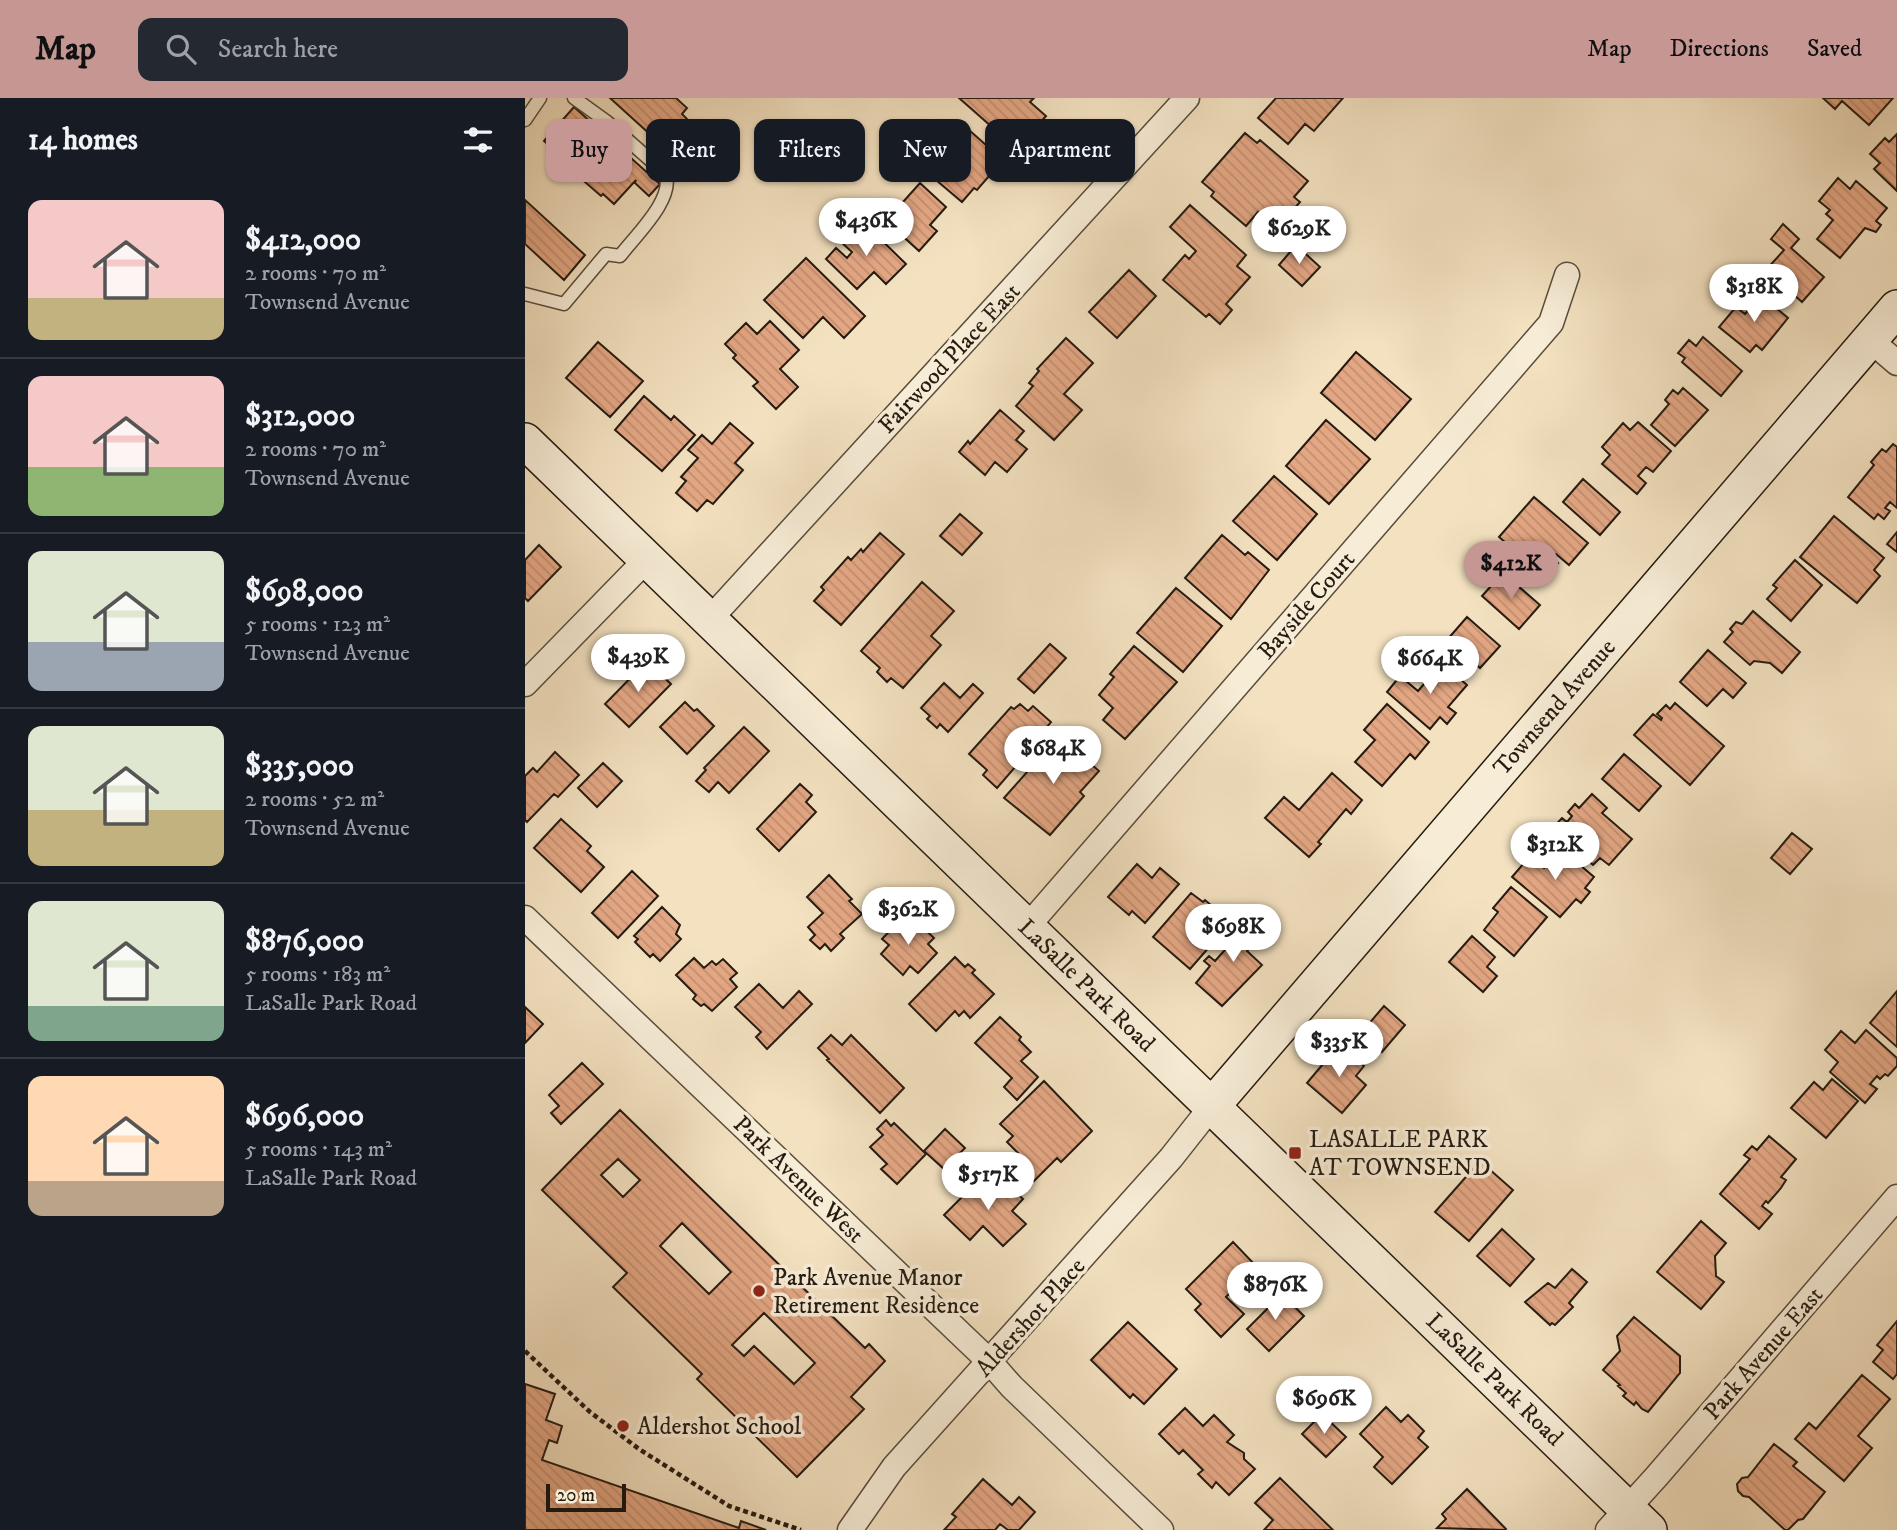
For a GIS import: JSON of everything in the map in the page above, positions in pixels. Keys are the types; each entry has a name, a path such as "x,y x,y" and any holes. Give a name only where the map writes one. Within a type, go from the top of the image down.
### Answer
{"main road":[{"name":"Townsend Avenue","path":"1212,1106 1897,308"},
{"name":"LaSalle Park Road","path":"525,441 1212,1106 1629,1523"}],"street":[{"name":"Fairwood Place East","path":"710,619 1187,98"},
{"name":"Bayside Court","path":"1027,927 1551,323 1567,275"},
{"path":"1869,339 1897,363"},
{"path":"525,684 647,559"},
{"name":"Park Avenue West","path":"525,918 990,1362 1012,1387 1161,1530"},
{"name":"Aldershot Place","path":"850,1530 894,1467 1171,1158 1212,1106"},
{"name":"Park Avenue East","path":"1629,1523 1897,1197"}],"lane":[{"path":"525,120 540,98"},
{"path":"525,294 564,304 606,254 620,256 667,191 665,173 606,121 574,98"}],"path":[{"path":"525,1351 590,1412 639,1450 729,1506 801,1530"}],"building":[{"path":"610,98 676,98 687,108 682,114 687,119 646,119 646,131"},
{"path":"959,98 1034,98 1030,102 1046,116 1043,119 985,121"},
{"path":"1276,98 1343,98 1314,131 1305,124 1288,144 1258,118"},
{"path":"1823,98 1893,98 1869,125 1842,101 1835,109"},
{"path":"574,107 587,119 563,119"},
{"path":"971,132 985,144 985,181 977,190 974,188 962,202 938,182 971,182"},
{"path":"1245,133 1257,143 1260,140 1308,181 1294,197 1300,202 1277,228 1258,212 1246,226 1211,196 1214,192 1202,182"},
{"path":"1897,134 1897,191 1874,169 1880,163 1870,154 1885,138 1889,142"},
{"path":"632,159 646,171 646,182 660,184 649,196 635,183 636,180 614,204 603,194 601,196 585,182 632,182"},
{"path":"1838,178 1850,189 1856,181 1887,208 1876,221 1881,225 1876,232 1865,228 1840,258 1817,239 1833,220 1826,214 1830,210 1819,201"},
{"path":"920,183 946,207 930,225 937,231 919,251 886,221"},
{"path":"525,200 585,255 564,280 525,244"},
{"path":"1190,205 1246,255 1237,266 1250,277 1226,304 1232,310 1220,324 1209,314 1206,317 1163,280 1185,255 1189,259 1196,251 1170,227"},
{"path":"862,221 906,264 886,284 874,272 857,289 826,259 836,248 847,258 852,252 841,242"},
{"path":"1783,224 1799,239 1791,248 1824,277 1802,302 1766,270 1784,250 1771,239"},
{"path":"1296,245 1320,267 1302,286 1279,265"},
{"path":"806,258 865,316 844,338 823,317 803,338 764,300"},
{"path":"1129,270 1156,296 1117,338 1089,312"},
{"path":"1761,295 1788,318 1762,350 1756,345 1750,352 1719,327 1736,307 1745,314"},
{"path":"770,321 799,350 780,369 798,387 776,409 753,386 758,382 733,358 736,355 725,344 746,323 757,334"},
{"path":"1703,337 1742,371 1721,396 1682,362 1685,358 1678,353 1689,340 1696,346"},
{"path":"1066,338 1093,363 1064,394 1082,410 1054,440 1016,406 1033,386 1029,383 1039,371 1037,369"},
{"path":"598,342 643,381 610,417 566,378"},
{"path":"1356,352 1411,399 1375,440 1321,393"},
{"path":"1683,388 1708,410 1675,446 1651,425 1669,404 1665,400 1673,390 1678,394"},
{"path":"644,396 671,420 674,416 695,435 662,471 615,430"},
{"path":"1000,410 1024,431 1016,440 1027,449 1007,472 995,462 985,475 959,452 968,441 970,444"},
{"path":"1326,420 1370,459 1329,504 1286,466"},
{"path":"1638,422 1671,451 1653,472 1646,467 1638,476 1646,483 1637,494 1602,464 1610,455 1602,447 1623,423 1630,430"},
{"path":"730,423 753,443 735,463 743,470 713,504 707,500 697,511 676,493 686,481 681,477 698,458 688,450 702,435 712,444"},
{"path":"1893,444 1897,447 1897,508 1890,502 1885,508 1890,511 1884,519 1878,514 1874,519 1848,497 1874,465 1871,462 1882,449 1886,452"},
{"path":"1274,476 1317,514 1277,560 1233,521"},
{"path":"1583,479 1620,512 1600,535 1563,502"},
{"path":"1534,497 1588,543 1569,565 1556,554 1552,558 1558,563 1545,577 1499,537"},
{"path":"960,514 982,533 962,555 940,536"},
{"path":"1834,516 1884,558 1874,570 1880,576 1857,603 1800,557"},
{"path":"1897,532 1897,552 1887,544"},
{"path":"880,533 904,554 841,625 814,601 824,590 821,587 848,557 851,560 861,549 863,552"},
{"path":"1222,535 1245,555 1248,552 1269,570 1231,619 1185,578"},
{"path":"539,545 561,567 528,601 525,598 525,560"},
{"path":"1795,560 1822,585 1791,621 1767,599 1777,588 1773,585"},
{"path":"1503,573 1540,605 1519,629 1482,596"},
{"path":"922,582 954,611 931,636 941,645 903,688 891,678 887,682 877,672 880,668 861,651"},
{"path":"1176,588 1222,626 1183,672 1137,633"},
{"path":"1753,611 1800,652 1782,673 1770,663 1754,661 1750,665 1724,642 1733,632 1730,629 1736,622 1742,624"},
{"path":"1467,617 1500,646 1480,668 1447,640"},
{"path":"1050,644 1066,658 1034,693 1018,679"},
{"path":"1134,646 1177,682 1125,739 1103,720 1113,708 1099,695 1114,677 1110,674"},
{"path":"1708,650 1746,683 1733,698 1723,689 1707,706 1680,682"},
{"path":"647,661 671,684 629,727 605,704"},
{"path":"1442,663 1467,685 1448,707 1456,713 1447,724 1440,717 1430,729 1387,692 1400,676 1418,691"},
{"path":"944,683 960,698 973,684 983,693 948,732 940,724 937,728 927,719 930,716 921,708"},
{"path":"685,702 694,711 697,709 714,726 687,754 660,727"},
{"path":"1675,703 1724,746 1690,785 1634,735 1653,714 1661,720 1657,714 1666,705 1670,709"},
{"path":"1020,704 1028,711 1033,706 1051,722 1047,727 1049,728 997,788 983,775 987,770 969,754 1011,707 1014,709"},
{"path":"1387,704 1429,742 1415,759 1410,754 1382,786 1355,762 1375,740 1364,730"},
{"path":"744,727 769,751 729,793 718,782 709,792 696,781 706,770 704,768"},
{"path":"1059,736 1099,771 1080,792 1084,796 1050,835 1004,798"},
{"path":"555,752 579,775 558,797 554,794 527,822 525,776 533,768 537,772"},
{"path":"1624,754 1661,786 1639,811 1602,779"},
{"path":"603,763 622,781 597,807 578,788"},
{"path":"1332,773 1362,800 1351,814 1346,809 1309,857 1265,818 1284,797 1299,810"},
{"path":"800,784 812,795 806,802 816,812 779,851 757,829"},
{"path":"1592,794 1607,808 1602,813 1632,839 1609,865 1600,858 1593,865 1579,853 1577,856 1549,832 1562,818 1567,822 1572,816 1568,812 1575,804 1579,808"},
{"path":"561,819 591,846 587,851 604,867 581,892 534,848"},
{"path":"1792,833 1812,849 1790,874 1771,858"},
{"path":"1561,849 1594,877 1585,888 1590,892 1581,903 1576,899 1560,917 1512,877 1530,856 1544,868"},
{"path":"1137,864 1152,878 1160,868 1179,884 1145,923 1132,911 1129,915 1108,897"},
{"path":"632,871 658,896 618,938 592,913"},
{"path":"829,875 862,914 840,934 844,938 831,951 825,944 820,949 810,940 815,935 808,927 823,913 807,897"},
{"path":"1511,887 1547,917 1514,956 1484,930 1498,912 1493,908"},
{"path":"1191,893 1203,902 1205,900 1231,922 1190,969 1153,937"},
{"path":"662,907 680,925 676,934 681,939 660,961 653,954 650,957 635,942 638,939 634,936"},
{"path":"1246,914 1265,932 1247,951 1262,965 1222,1006 1196,983 1210,966 1204,961 1209,956 1215,961 1241,932 1235,927"},
{"path":"902,918 911,927 917,922 934,938 928,944 937,953 918,973 910,966 903,975 881,954 889,945 882,939"},
{"path":"1472,936 1495,957 1487,967 1497,976 1483,992 1449,962"},
{"path":"955,957 965,967 968,964 975,970 972,973 994,994 970,1018 964,1011 959,1016 955,1011 936,1031 909,1004"},
{"path":"694,958 704,968 712,961 716,965 723,959 737,973 730,979 737,987 712,1011 693,999 696,995 676,975"},
{"path":"759,984 783,1008 799,991 812,1004 767,1049 756,1037 761,1032 735,1007"},
{"path":"1897,991 1897,1047 1870,1023"},
{"path":"1384,1006 1405,1025 1382,1052 1361,1033"},
{"path":"525,1007 543,1024 525,1043"},
{"path":"1000,1017 1021,1037 1019,1040 1031,1052 1021,1061 1038,1077 1017,1100 1004,1087 1012,1078 975,1043"},
{"path":"1866,1030 1897,1058 1897,1066 1888,1076 1885,1074 1880,1079 1877,1076 1870,1084 1877,1089 1865,1103 1830,1072 1838,1062 1825,1050 1841,1031 1855,1043"},
{"path":"831,1035 842,1045 851,1035 904,1088 880,1113 818,1048"},
{"path":"1339,1045 1364,1066 1356,1076 1366,1085 1342,1113 1307,1083"},
{"path":"582,1063 603,1084 561,1124 551,1113 559,1106 549,1095"},
{"path":"1832,1079 1858,1101 1826,1138 1791,1108 1814,1082 1823,1090"},
{"path":"1044,1081 1092,1131 1061,1162 1057,1158 1034,1181 1012,1158 1018,1153 1007,1142 1013,1136 1000,1124"},
{"name":"Park Avenue Manor Retirement Residence","path":"620,1110 865,1348 869,1344 885,1361 851,1397 864,1409 797,1477 697,1379 702,1374 613,1287 627,1273 542,1190","holes":["618,1159 640,1180 623,1197 601,1175","682,1223 731,1272 709,1294 660,1246","764,1313 815,1363 794,1384 754,1346 744,1356 732,1345"]},
{"path":"886,1120 891,1126 894,1123 926,1154 897,1184 881,1169 887,1164 870,1147 883,1135 877,1129"},
{"path":"945,1129 965,1148 944,1169 924,1151"},
{"path":"1769,1136 1796,1159 1781,1177 1786,1180 1781,1188 1762,1206 1772,1214 1759,1229 1720,1194 1750,1159 1744,1155 1752,1146 1757,1150"},
{"path":"1480,1161 1513,1190 1469,1241 1435,1212"},
{"path":"1001,1178 1023,1199 1012,1211 1026,1224 1003,1246 983,1226 970,1240 944,1215 980,1179 990,1189"},
{"path":"1701,1221 1726,1243 1715,1256 1716,1276 1724,1282 1701,1309 1657,1272"},
{"path":"1502,1229 1534,1259 1510,1286 1477,1256"},
{"path":"1233,1242 1256,1266 1226,1297 1244,1314 1221,1337 1195,1310 1201,1304 1186,1289"},
{"path":"1572,1269 1587,1282 1569,1303 1573,1307 1555,1325 1550,1325 1525,1302 1548,1283 1555,1288"},
{"path":"1282,1294 1304,1316 1269,1351 1247,1329"},
{"path":"1634,1317 1680,1356 1680,1373 1648,1412 1623,1396 1626,1393 1618,1386 1620,1385 1603,1370 1620,1351 1617,1336"},
{"path":"1897,1321 1897,1374 1893,1379 1873,1362 1883,1350 1877,1345"},
{"path":"1128,1322 1177,1369 1144,1404 1133,1394 1130,1398 1091,1360"},
{"path":"1862,1375 1890,1399 1858,1436 1872,1448 1844,1481 1795,1439 1809,1423 1816,1429"},
{"path":"525,1384 555,1394 546,1420 562,1426 557,1443 549,1440 542,1460 739,1528 741,1521 766,1530 525,1530"},
{"path":"1386,1407 1401,1422 1408,1415 1424,1431 1418,1438 1428,1447 1392,1484 1374,1467 1383,1457 1360,1434"},
{"path":"1185,1408 1203,1426 1214,1415 1234,1435 1227,1442 1244,1453 1244,1459 1255,1469 1229,1495 1216,1482 1212,1488 1198,1474 1203,1470 1183,1450 1179,1454 1159,1434"},
{"path":"1322,1414 1346,1437 1326,1457 1302,1434"},
{"path":"1774,1444 1797,1462 1793,1466 1825,1492 1803,1519 1798,1520 1788,1530 1738,1491 1737,1484 1742,1478 1748,1477"},
{"path":"1280,1478 1333,1530 1264,1530 1273,1520 1255,1503"},
{"path":"983,1479 1012,1505 1019,1497 1035,1512 1019,1530 1008,1530 1000,1524 995,1530 944,1530 956,1517 952,1514"},
{"path":"1467,1489 1505,1530 1437,1528 1446,1519 1442,1514"}],"place":[{"name":"LASALLE PARK AT TOWNSEND","path":"1295,1153"},
{"name":"Park Avenue Manor Retirement Residence","path":"759,1291"},
{"name":"Aldershot School","path":"623,1426"}]}
